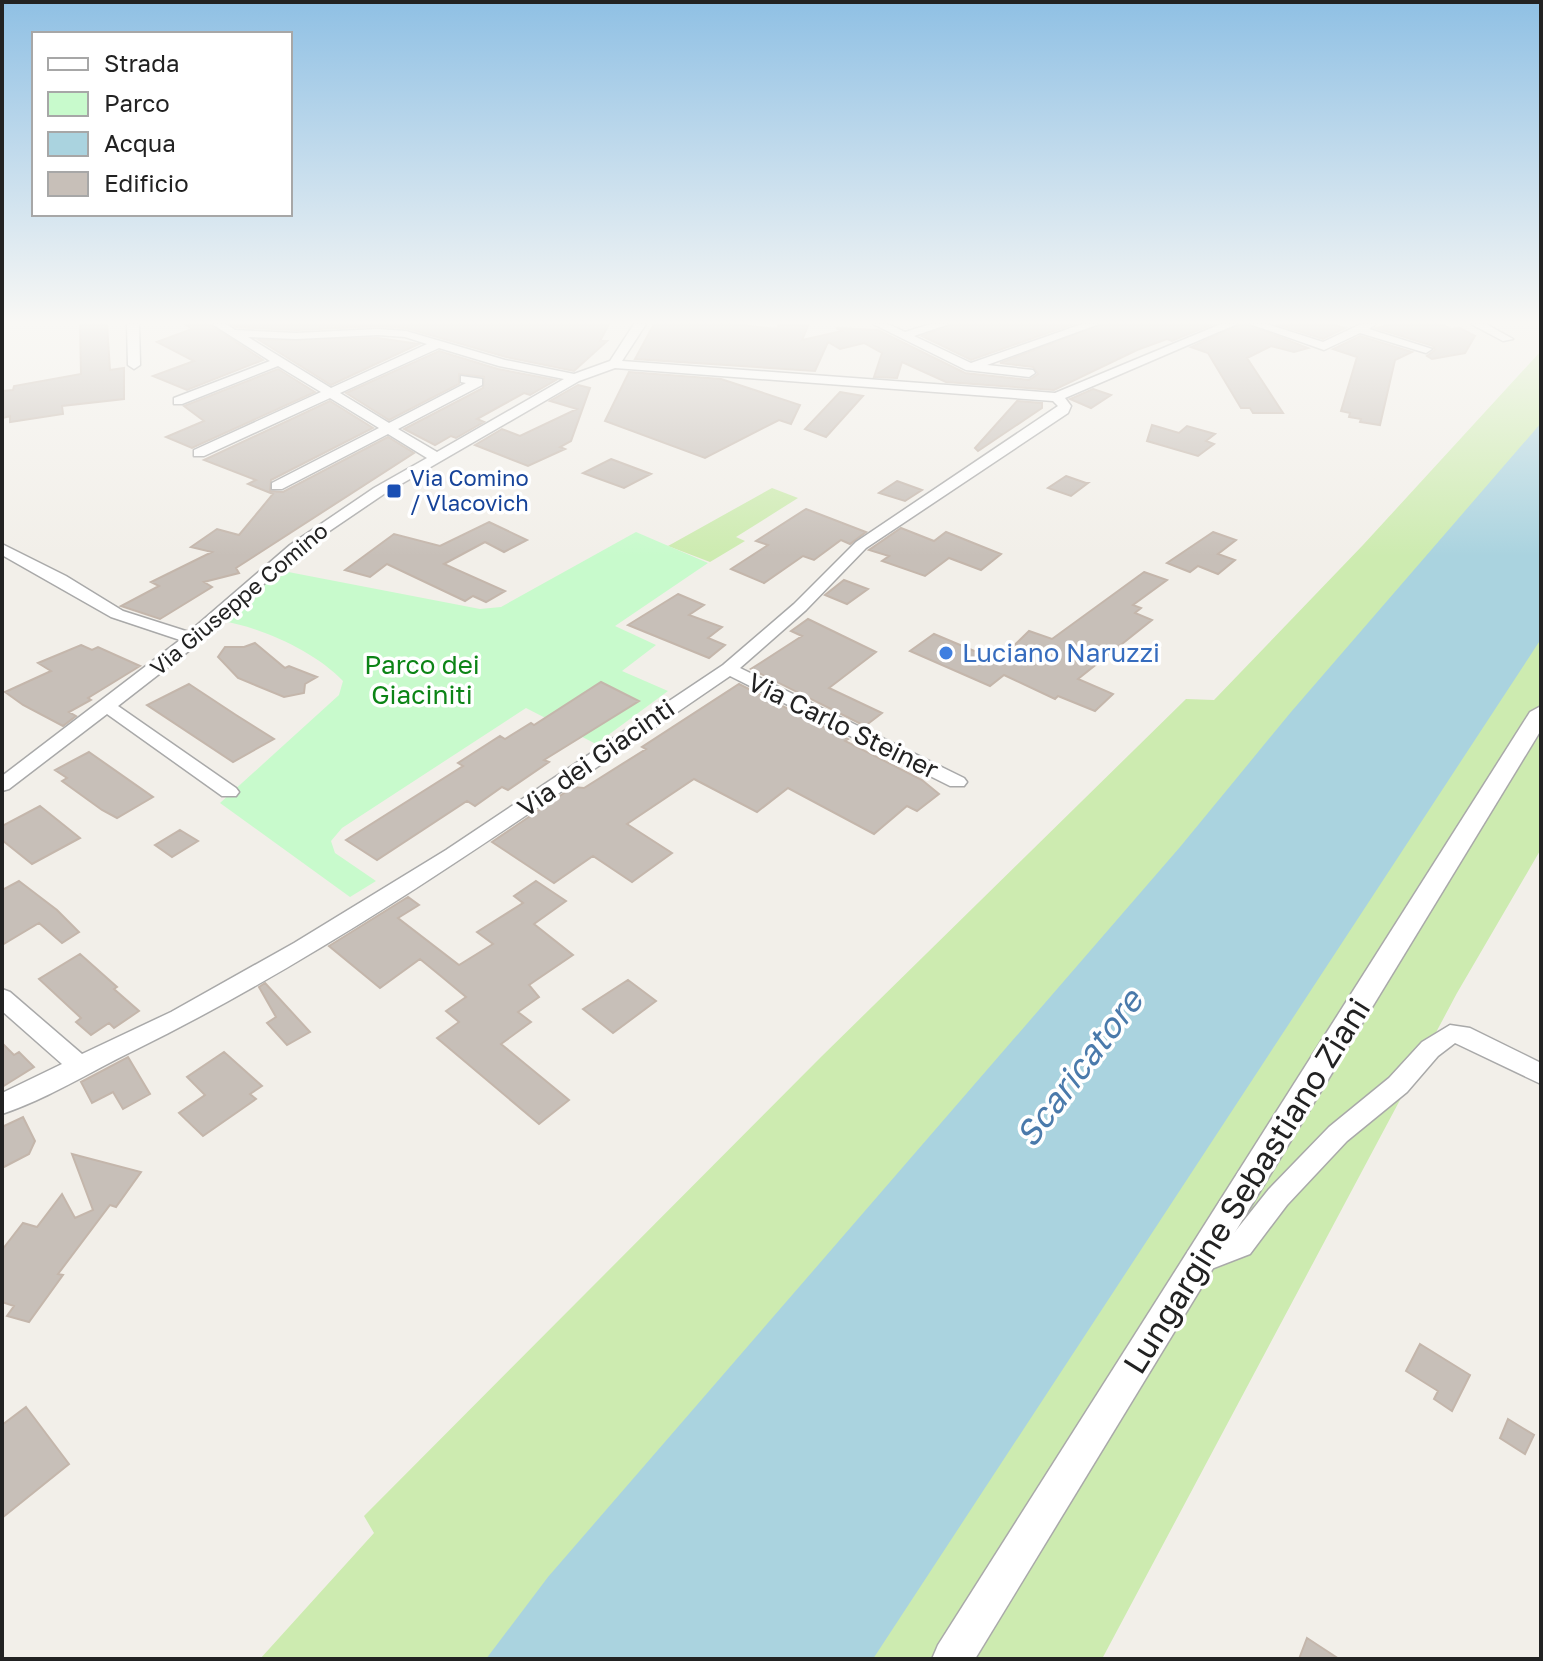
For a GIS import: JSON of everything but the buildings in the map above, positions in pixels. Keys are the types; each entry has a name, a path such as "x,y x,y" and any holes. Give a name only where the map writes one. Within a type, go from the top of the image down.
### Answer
{"street":[{"path":"199,453 308,402"},
{"path":"347,402 437,458"},
{"path":"277,486 442,402"},
{"name":"Via Giuseppe Comino","path":"2,785 193,639 254,581 295,548 379,491 534,402"},
{"name":"Via dei Giacinti","path":"2,1104 179,1018 302,949 466,846 729,669 791,616 861,545 1063,410 1065,406 1061,402"},
{"path":"2,549 60,579 117,614 193,639"},
{"name":"Via Carlo Steiner","path":"729,669 957,782"},
{"path":"107,706 229,792"},
{"name":"Lungargine Sebastiano Ziani","path":"952,1659 1541,712"},
{"path":"2,998 81,1067"},
{"path":"1201,1261 1240,1246 1309,1161 1398,1085 1430,1049 1450,1034 1462,1034 1541,1074"}],"green space":[{"path":"1495,402 1541,402 1541,849 1457,993 1102,1659 260,1659 374,1533 364,1516 821,1057 1186,699 1214,700"},
{"path":"772,488 798,498 736,537 745,541 710,562 668,546"},
{"name":"Parco dei Giaciniti","path":"636,532 708,563 615,626 656,645 622,671 668,691 596,744 526,708 342,828 331,841 335,853 376,881 350,897 220,803 339,695 343,681 318,660 287,642 222,621 278,570 480,609 501,607"}],"water":[{"name":"Scaricatore","path":"1541,423 1541,639 873,1659 486,1659 548,1577 1180,847 1291,712"}],"place":[{"name":"Via Comino / Vlacovich","path":"394,491"},
{"name":"Luciano Naruzzi","path":"946,653"}]}
